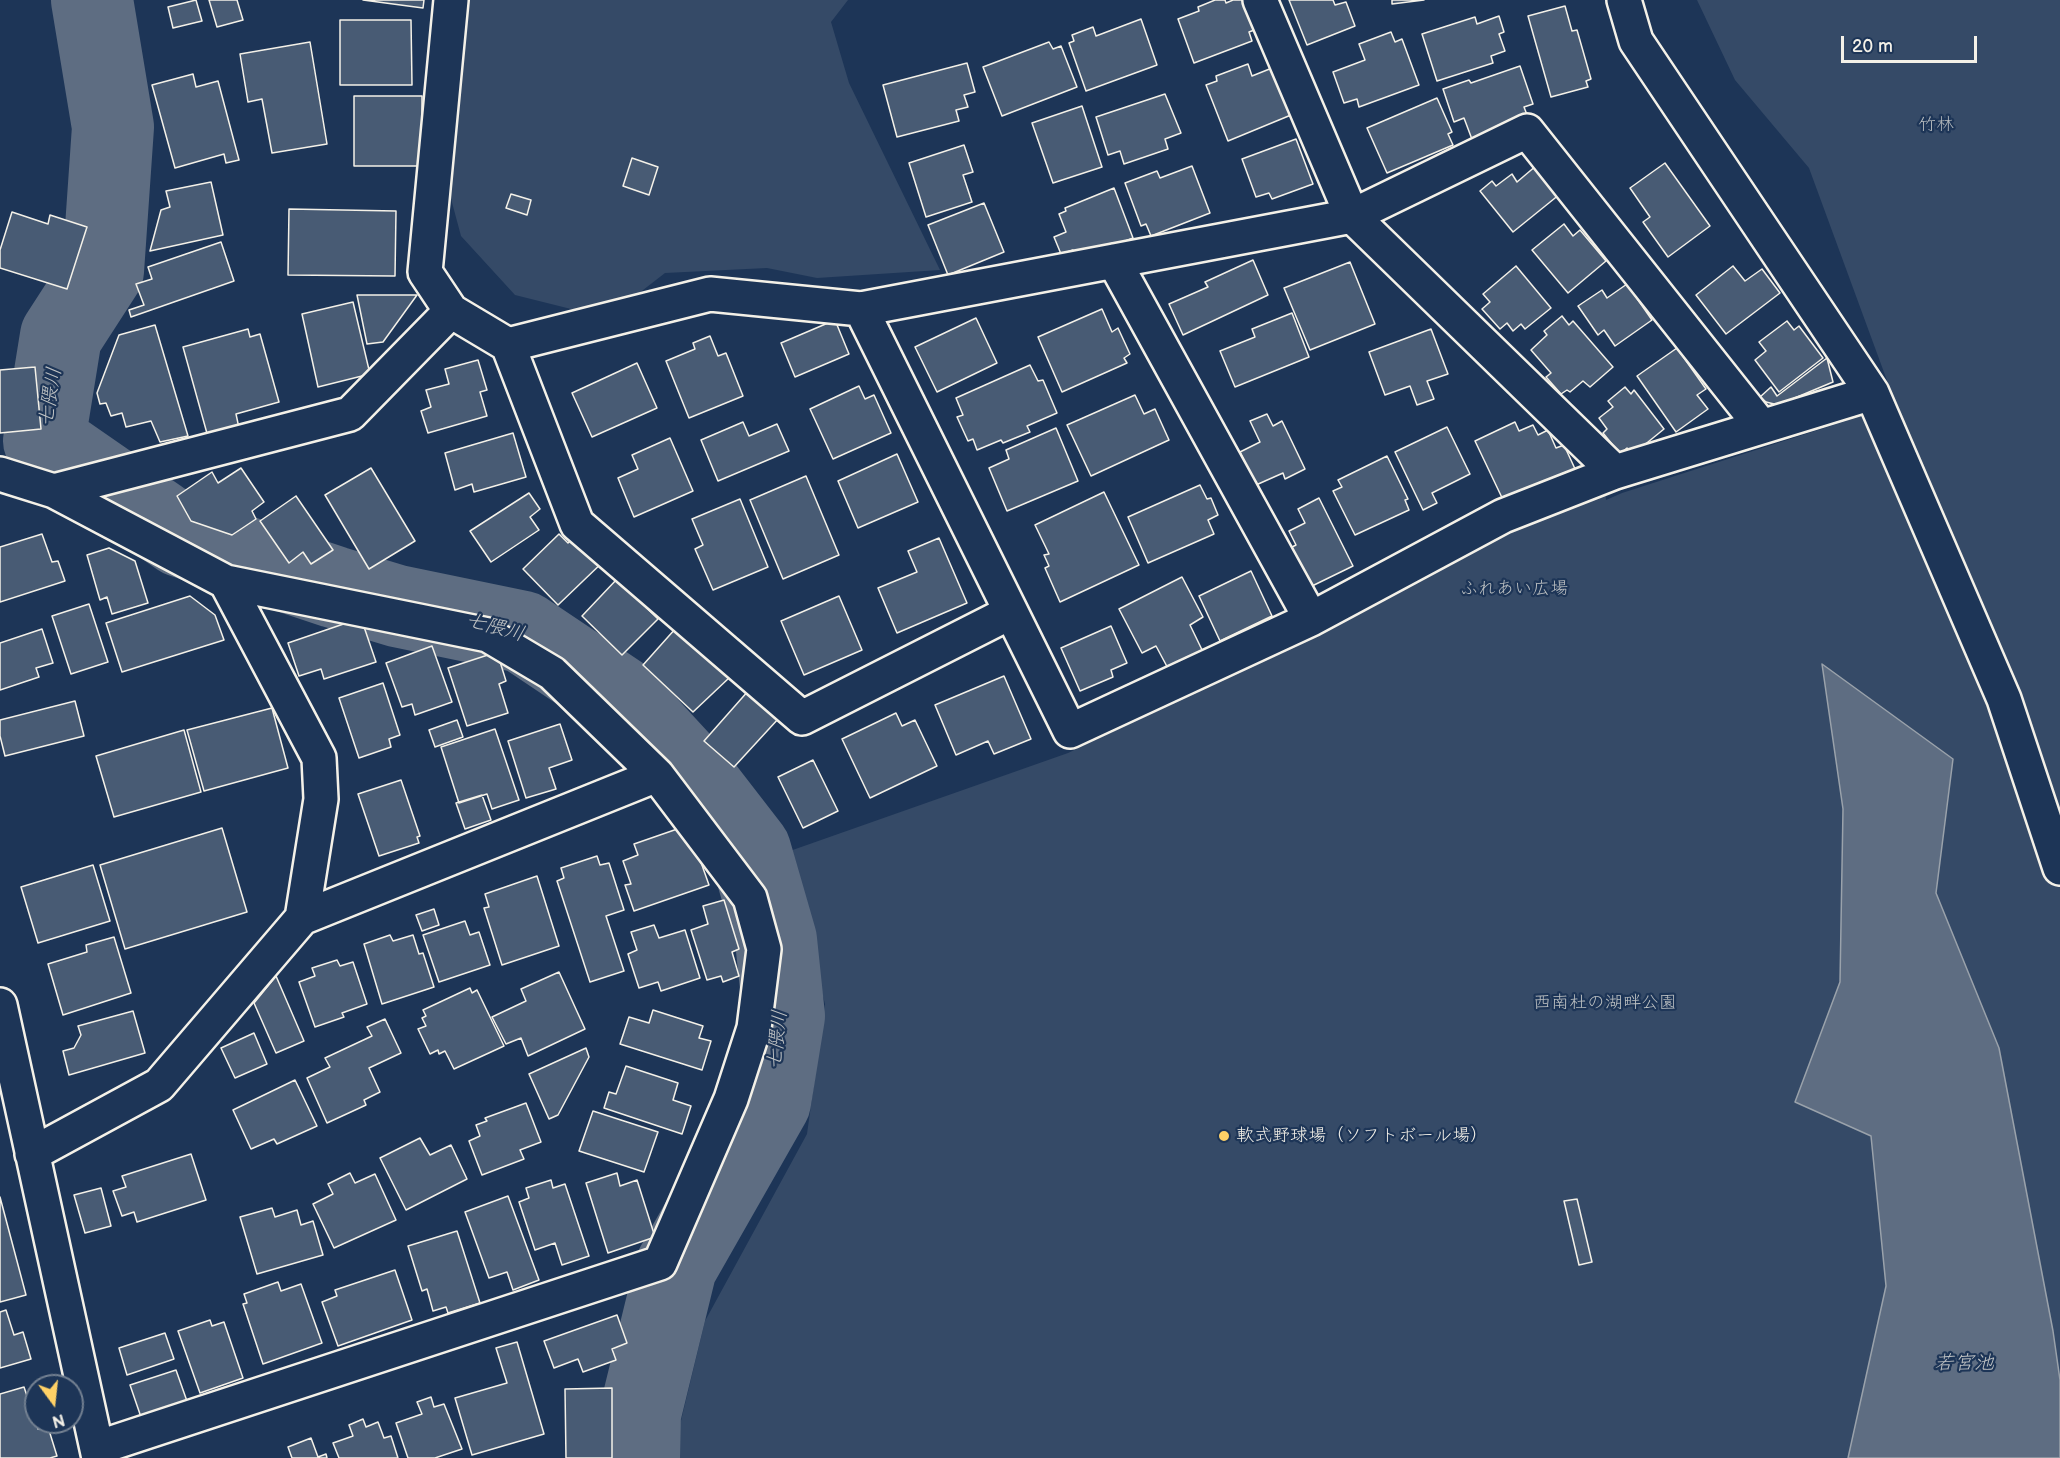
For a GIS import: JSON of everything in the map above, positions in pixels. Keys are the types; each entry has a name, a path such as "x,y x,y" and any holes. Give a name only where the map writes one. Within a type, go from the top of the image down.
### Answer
{"street":[{"path":"451,0 425,272 451,311 508,345 577,524 802,718 1011,612"},
{"path":"1260,0 1353,216 1615,472"},
{"path":"1624,0 1636,41 1872,393 2004,699 2060,868"},
{"path":"508,345 710,294 861,309 1353,216 1527,131 1761,426"},
{"path":"1114,261 1311,619"},
{"path":"861,309 1070,731 1311,619 1503,516 1615,472 1872,393"},
{"path":"54,491 350,414 451,311"},
{"path":"0,474 54,491 226,582 488,635 552,673 657,775 750,898 764,950 754,1028 731,1099 660,1263 98,1453 0,1005"},
{"path":"226,582 319,758 321,799 302,918"},
{"path":"32,1154 159,1085 302,918 657,775"}],"green space":[{"path":"470,0 848,0 831,22 849,83 940,270 817,278 767,268 665,273 607,318 515,295 461,236 446,180 454,105"},
{"name":"西南杜の湖畔公園","path":"1697,0 2060,0 2060,1458 672,1458 705,1321 807,1134 825,1004 787,852 1068,753 1296,645 1292,641 1605,487 1606,500 1896,405 1809,168 1735,80"}],"water":[{"name":"若宮池","path":"1822,664 1953,759 1936,893 1999,1048 2053,1331 2060,1380 2060,1458 1848,1458 1886,1286 1871,1136 1795,1102 1840,982 1843,809"}],"building":[{"path":"196,0 202,21 173,28 168,7"},
{"path":"209,0 237,0 243,20 217,27"},
{"path":"363,0 424,0 423,8"},
{"path":"1215,0 1225,0 1226,3 1233,0 1246,0 1257,29 1249,32 1252,41 1194,63 1178,19 1199,11 1198,7"},
{"path":"1289,0 1333,0 1335,5 1346,2 1355,26 1307,45"},
{"path":"1392,0 1424,0 1392,4"},
{"path":"1565,6 1572,31 1577,30 1591,79 1586,81 1588,87 1551,97 1528,16"},
{"path":"1499,16 1504,32 1499,34 1505,51 1491,56 1493,63 1437,81 1422,34 1475,17 1477,24"},
{"path":"1141,19 1157,65 1086,91 1069,43 1074,41 1072,35 1093,27 1096,36"},
{"path":"340,20 411,20 412,85 340,85"},
{"path":"1391,32 1395,42 1402,39 1419,85 1359,107 1357,99 1344,103 1333,72 1365,60 1359,44"},
{"path":"310,42 327,144 272,153 262,99 248,102 240,54"},
{"path":"1049,42 1053,49 1061,46 1077,87 1002,116 983,67"},
{"path":"967,63 975,92 964,95 968,107 956,110 959,121 897,137 883,85"},
{"path":"1248,64 1252,76 1272,68 1291,115 1228,141 1206,85 1217,81 1216,76"},
{"path":"1520,66 1533,104 1524,107 1529,120 1516,118 1509,121 1511,128 1473,142 1464,118 1454,122 1443,89 1469,80 1471,83"},
{"path":"193,74 196,87 218,81 239,160 226,163 224,154 175,168 152,85"},
{"path":"1165,94 1181,133 1165,139 1168,149 1124,164 1120,151 1108,155 1096,117"},
{"path":"354,96 422,96 422,166 354,166"},
{"path":"1437,98 1452,132 1448,134 1453,145 1387,173 1367,128"},
{"path":"1082,106 1102,167 1053,183 1032,123"},
{"path":"1296,139 1313,184 1272,199 1269,193 1256,197 1242,159"},
{"path":"964,145 973,172 963,175 972,202 926,217 909,163"},
{"path":"632,158 658,167 649,195 623,186"},
{"path":"1665,163 1710,226 1668,257 1643,222 1650,217 1630,188"},
{"path":"1537,165 1560,194 1513,232 1480,191 1492,181 1496,186 1512,174 1517,182"},
{"path":"1192,166 1210,213 1151,236 1146,224 1141,226 1125,183 1157,171 1160,178"},
{"path":"211,182 223,235 150,251 161,210 170,207 166,191"},
{"path":"1114,188 1133,238 1077,260 1073,250 1061,254 1054,237 1066,232 1059,214 1066,211 1065,208"},
{"path":"511,194 531,200 527,215 506,208"},
{"path":"984,203 1004,252 948,275 928,225"},
{"path":"289,209 396,211 395,276 288,275"},
{"path":"12,212 48,224 50,215 87,227 67,289 0,268 0,250"},
{"path":"1564,224 1573,236 1580,230 1606,261 1568,293 1532,250"},
{"path":"221,242 234,281 131,317 129,310 144,305 136,284 152,279 148,267"},
{"path":"1253,260 1268,295 1183,335 1169,304 1208,287 1205,282"},
{"path":"1350,262 1375,324 1310,350 1284,288"},
{"path":"1516,266 1551,308 1525,329 1521,324 1513,331 1507,323 1500,329 1482,309 1490,302 1483,294"},
{"path":"1733,266 1745,281 1762,269 1780,293 1726,334 1696,295"},
{"path":"1627,284 1652,320 1615,346 1604,330 1598,335 1578,306 1602,290 1607,298"},
{"path":"357,295 417,295 383,342 367,344"},
{"path":"353,302 370,374 318,387 302,314"},
{"path":"1102,309 1112,332 1118,328 1130,354 1124,358 1127,363 1062,392 1038,337"},
{"path":"1292,313 1309,357 1235,387 1220,351 1255,337 1252,329"},
{"path":"1562,316 1569,325 1573,321 1613,367 1590,387 1583,381 1570,392 1567,390 1561,394 1546,377 1551,373 1531,350 1547,335 1544,331"},
{"path":"976,318 997,363 937,392 915,347"},
{"path":"835,320 849,354 795,377 781,343"},
{"path":"1787,321 1794,330 1799,326 1823,358 1779,392 1755,360 1766,351 1759,342"},
{"path":"155,325 188,436 160,442 151,421 126,427 122,413 111,416 106,403 100,404 97,393 119,335"},
{"path":"248,329 250,337 260,334 279,402 236,414 239,428 208,437 183,347"},
{"path":"1431,329 1448,374 1427,381 1434,399 1417,405 1410,386 1385,395 1369,352"},
{"path":"710,336 718,356 726,353 743,396 689,418 666,361 695,349 693,343"},
{"path":"1677,348 1706,389 1697,395 1708,409 1676,432 1637,376"},
{"path":"1827,358 1833,382 1778,405 1766,402 1760,397 1771,387 1777,396"},
{"path":"478,360 487,390 480,392 487,416 428,433 421,411 431,407 426,390 449,384 445,369"},
{"path":"637,363 657,408 592,437 572,393"},
{"path":"1030,365 1038,381 1043,380 1057,413 1027,426 1030,432 977,450 973,439 968,441 957,417 963,415 956,398"},
{"path":"35,367 41,429 0,433 0,370"},
{"path":"859,386 865,399 874,395 891,433 833,459 810,409"},
{"path":"1625,387 1631,394 1634,390 1664,429 1632,455 1627,448 1620,454 1603,433 1607,429 1599,418 1613,407 1608,401"},
{"path":"1135,395 1144,414 1155,409 1169,440 1091,476 1067,425"},
{"path":"1267,414 1273,426 1282,421 1305,469 1285,479 1283,473 1256,485 1240,452 1260,442 1250,421"},
{"path":"743,422 749,436 777,424 789,451 718,481 701,440"},
{"path":"1515,422 1519,431 1533,425 1538,435 1548,430 1556,448 1564,445 1576,471 1505,504 1475,441"},
{"path":"1447,427 1470,474 1432,493 1437,503 1423,510 1395,452"},
{"path":"1056,428 1078,481 1007,511 989,468 1009,459 1006,450"},
{"path":"513,433 526,477 474,492 472,484 455,490 445,453"},
{"path":"670,438 693,491 634,517 618,478 638,469 632,455"},
{"path":"897,454 918,502 858,528 838,481"},
{"path":"1387,456 1408,499 1405,500 1409,510 1355,535 1333,491 1342,487 1338,480"},
{"path":"241,468 264,502 252,511 256,519 232,535 191,521 177,496 212,472 218,483"},
{"path":"371,468 415,541 369,569 325,495"},
{"path":"806,476 839,555 783,579 750,500"},
{"path":"1200,485 1207,499 1211,498 1218,515 1208,520 1214,534 1148,563 1128,517"},
{"path":"1104,492 1139,565 1060,602 1045,568 1049,566 1044,555 1049,554 1035,525"},
{"path":"529,493 540,509 530,517 539,530 491,562 470,531"},
{"path":"296,496 333,550 311,564 303,552 289,563 260,521"},
{"path":"1319,498 1353,566 1310,587 1290,548 1296,545 1289,531 1305,523 1298,509"},
{"path":"740,499 768,567 713,590 695,549 703,545 692,519"},
{"path":"580,531 607,558 558,605 523,569 559,534 568,543"},
{"path":"42,534 52,562 58,561 65,581 0,602 0,547"},
{"path":"939,538 967,603 897,633 878,588 917,572 908,551"},
{"path":"109,548 135,561 148,603 112,614 107,597 100,600 87,555"},
{"path":"1251,571 1272,616 1220,641 1199,596"},
{"path":"1182,577 1203,617 1190,625 1205,656 1171,674 1156,646 1142,653 1119,609"},
{"path":"617,579 658,619 622,655 582,616"},
{"path":"190,596 215,615 224,640 122,672 106,623"},
{"path":"839,596 862,650 804,675 781,621"},
{"path":"89,604 108,662 71,674 52,616"},
{"path":"361,618 376,662 324,679 321,669 299,676 288,643"},
{"path":"1111,626 1127,663 1111,670 1113,677 1080,691 1061,648"},
{"path":"676,628 730,677 693,712 643,665"},
{"path":"42,629 53,663 36,668 39,677 0,690 0,643"},
{"path":"432,646 452,702 415,715 412,704 402,707 386,663"},
{"path":"497,652 506,681 499,684 508,713 467,726 448,668"},
{"path":"1004,676 1031,739 994,754 988,741 956,755 935,705"},
{"path":"383,683 400,735 389,739 391,747 359,758 339,698"},
{"path":"749,690 779,718 734,767 704,741"},
{"path":"75,701 84,736 5,756 0,736 0,720"},
{"path":"272,708 288,768 204,791 187,730"},
{"path":"896,713 902,726 915,720 937,766 870,798 842,739"},
{"path":"457,720 463,737 435,747 429,730"},
{"path":"560,724 572,760 549,768 556,789 526,798 508,741"},
{"path":"495,729 519,800 492,809 487,794 459,803 441,747"},
{"path":"184,730 201,792 114,817 96,756"},
{"path":"813,760 838,811 803,828 778,777"},
{"path":"401,780 420,836 417,837 419,843 379,856 358,794"},
{"path":"482,795 491,820 465,829 456,803"},
{"path":"683,827 691,834 709,885 634,911 625,885 631,884 623,861 638,855 634,844"},
{"path":"222,828 247,912 125,949 100,865"},
{"path":"597,856 600,865 609,863 624,910 606,916 624,971 590,982 557,881 564,878 561,868"},
{"path":"93,865 110,921 38,943 21,887"},
{"path":"537,876 559,946 502,965 484,908 489,907 485,894"},
{"path":"724,900 739,949 732,952 739,976 723,982 721,976 707,980 691,930 708,924 703,906"},
{"path":"434,909 439,925 422,931 416,915"},
{"path":"465,921 470,935 479,932 490,965 439,982 423,935"},
{"path":"654,925 659,938 685,930 700,978 661,991 658,982 639,988 628,954 637,950 631,932"},
{"path":"390,935 393,941 413,935 419,954 423,953 434,987 382,1004 364,944"},
{"path":"114,937 131,993 63,1015 48,964 87,952 86,945"},
{"path":"337,960 340,966 353,962 367,1004 342,1013 344,1017 315,1027 299,982 315,976 312,968"},
{"path":"559,972 585,1029 528,1056 521,1038 506,1044 492,1017 526,1001 521,989"},
{"path":"276,976 304,1041 276,1053 254,1003"},
{"path":"470,988 472,993 477,990 504,1046 454,1069 445,1051 439,1054 438,1050 430,1054 418,1029 426,1026 422,1018 426,1016 423,1010"},
{"path":"653,1010 703,1026 699,1038 711,1041 702,1070 620,1044 629,1017 649,1023"},
{"path":"133,1011 145,1053 69,1075 63,1051 74,1048 81,1035 78,1026"},
{"path":"385,1019 401,1053 369,1068 380,1092 364,1100 366,1105 327,1123 307,1078 330,1067 325,1058 372,1036 367,1027"},
{"path":"254,1033 267,1064 235,1078 221,1048"},
{"path":"586,1048 589,1057 558,1115 549,1119 529,1074"},
{"path":"626,1066 678,1083 673,1100 691,1106 682,1134 604,1108 609,1092 616,1094"},
{"path":"295,1080 317,1126 277,1144 274,1139 251,1149 233,1110"},
{"path":"526,1103 541,1142 520,1150 524,1159 482,1175 469,1141 480,1136 476,1125 487,1121 485,1118"},
{"path":"593,1111 658,1132 644,1172 579,1151"},
{"path":"420,1138 430,1155 451,1145 467,1179 406,1210 380,1158"},
{"path":"191,1154 206,1200 137,1222 134,1212 122,1216 113,1191 126,1187 122,1176"},
{"path":"350,1173 355,1183 375,1174 396,1220 334,1248 313,1204 333,1194 328,1184"},
{"path":"617,1173 620,1186 637,1180 655,1237 608,1253 586,1183"},
{"path":"551,1180 553,1188 565,1184 589,1256 562,1265 555,1243 535,1250 519,1202 529,1198 526,1188"},
{"path":"101,1188 111,1226 85,1233 74,1195"},
{"path":"508,1196 539,1280 513,1290 507,1272 489,1278 465,1212"},
{"path":"0,1197 26,1295 0,1302"},
{"path":"1577,1199 1592,1262 1579,1265 1564,1201"},
{"path":"272,1208 275,1217 297,1210 301,1225 313,1221 323,1255 257,1274 240,1217"},
{"path":"457,1231 480,1303 448,1313 446,1307 433,1311 427,1289 422,1291 408,1246"},
{"path":"395,1270 412,1320 338,1346 322,1302 337,1296 335,1290"},
{"path":"278,1282 281,1291 301,1284 322,1343 263,1364 243,1304 247,1303 244,1294"},
{"path":"6,1310 14,1335 23,1332 31,1359 0,1368 0,1312"},
{"path":"617,1315 627,1343 612,1349 616,1360 583,1372 578,1359 554,1368 544,1341"},
{"path":"210,1320 212,1326 224,1322 243,1378 200,1393 178,1331"},
{"path":"165,1333 174,1359 127,1375 119,1348"},
{"path":"517,1342 544,1434 472,1455 455,1398 507,1383 496,1348"},
{"path":"176,1370 188,1404 142,1420 130,1385"},
{"path":"24,1387 24,1434 50,1434 57,1456 0,1458 0,1394"},
{"path":"612,1388 612,1458 566,1458 565,1389"},
{"path":"431,1397 434,1407 444,1404 462,1449 435,1458 408,1458 396,1423 422,1414 417,1402"},
{"path":"363,1419 366,1427 378,1422 384,1438 391,1436 398,1458 339,1458 333,1443 353,1436 349,1425"},
{"path":"311,1438 318,1457 326,1454 327,1458 292,1458 288,1447"}],"waterway":[{"name":"七隈川","path":"92,0 113,127 103,271 61,336 44,441 181,536 397,606 523,632 620,697 692,775 750,850 776,940 784,1016 770,1102 676,1267 640,1414 639,1458"}],"place":[{"name":"軟式野球場（ソフトボール場）","path":"1224,1136"}],"park label":[{"name":"竹林","path":"1936,125"},
{"name":"ふれあい広場","path":"1514,589"}]}
